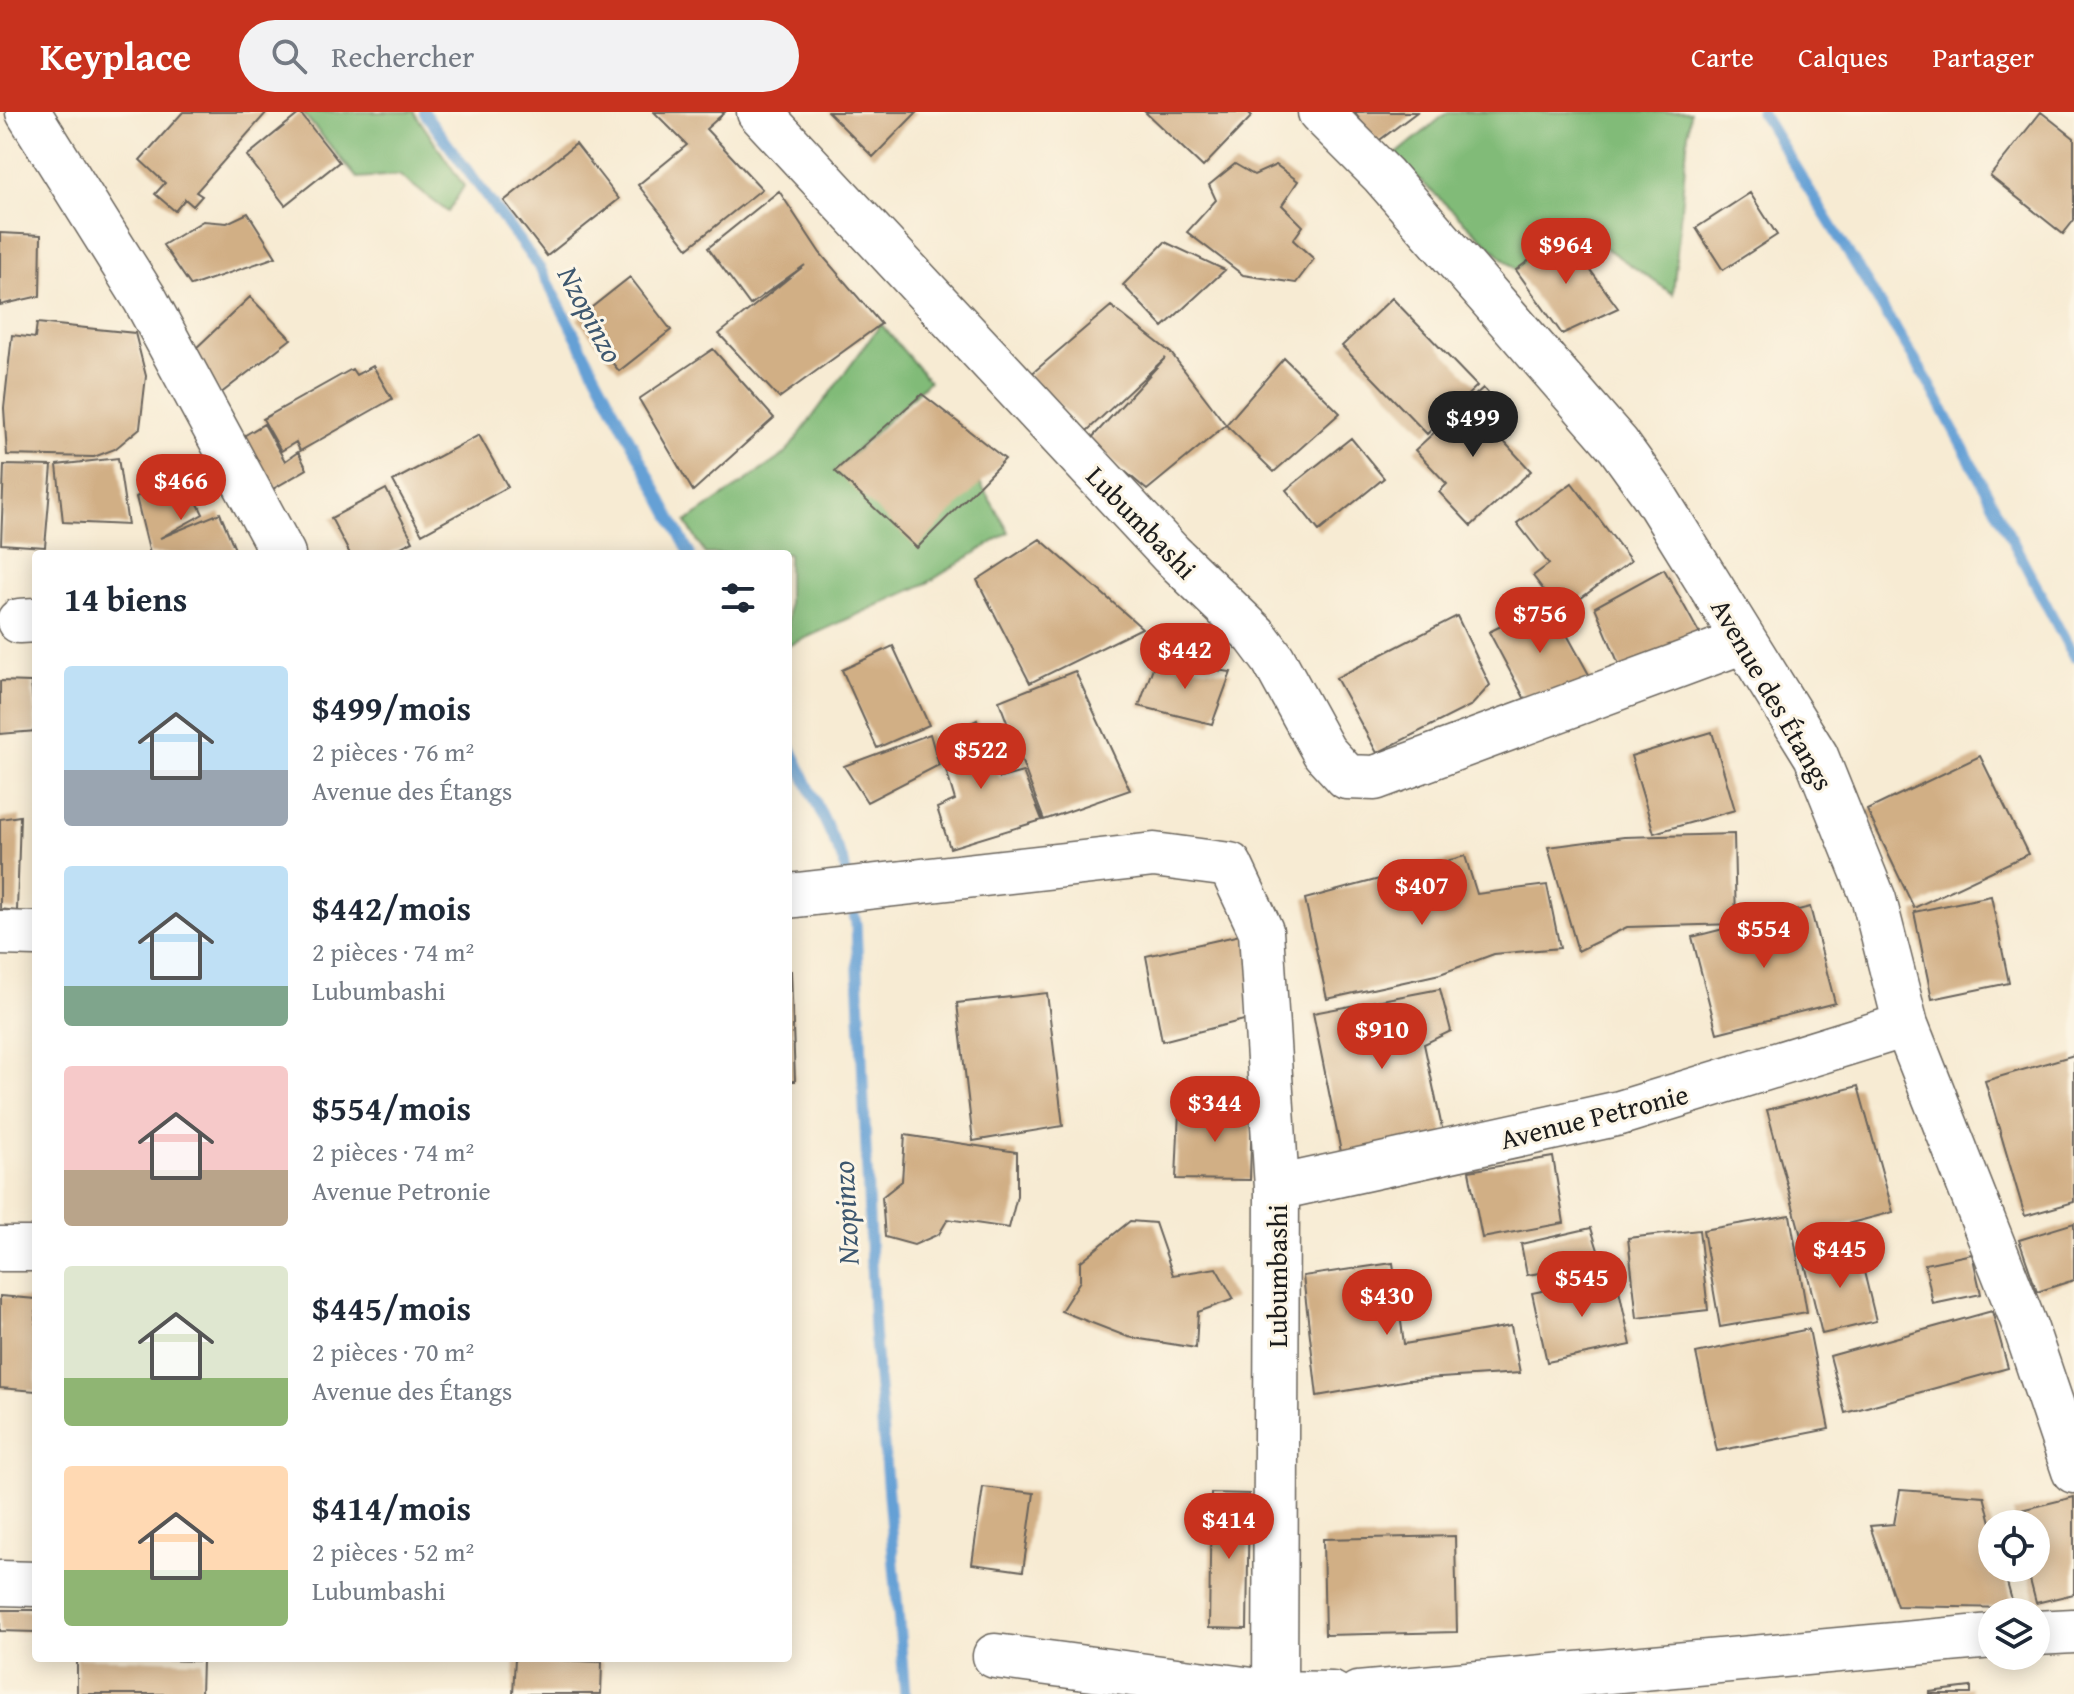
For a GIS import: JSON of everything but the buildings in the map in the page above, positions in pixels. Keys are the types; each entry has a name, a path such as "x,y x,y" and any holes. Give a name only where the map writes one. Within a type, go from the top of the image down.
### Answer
{"street":[{"path":"28,112 145,299 281,550"},
{"name":"Lubumbashi","path":"759,112 1171,554 1255,635 1273,659 1324,752 1347,777 1375,778 1744,641"},
{"name":"Avenue des Étangs","path":"1320,112 1383,175 1618,445 1654,495 1816,756 1874,900 1906,1025 2026,1329 2074,1471"},
{"name":"Lubumbashi","path":"795,896 1154,855 1230,865 1261,931 1277,1188 1275,1693"},
{"path":"0,933 32,934"},
{"name":"Avenue Petronie","path":"1277,1188 1620,1113 1906,1025"},
{"path":"0,1249 32,1249"},
{"path":"0,1583 32,1584"},
{"path":"2050,1632 2074,1631"},
{"path":"1358,1694 1978,1637"},
{"path":"995,1656 1105,1683 1332,1694"}],"green space":[{"path":"302,112 414,112 464,186 448,212 399,175 357,178"},
{"path":"1448,112 1690,112 1673,294 1575,227 1516,270 1394,156"},
{"path":"881,324 929,381 835,471 980,483 1009,532 927,583 792,644 792,550 703,550 686,522 785,454"}],"waterway":[{"name":"Nzopinzo","path":"424,112 541,270 688,550"},
{"path":"1761,112 1929,383 2074,657"},
{"name":"Nzopinzo","path":"792,751 844,863 847,881"},
{"name":"Nzopinzo","path":"851,898 856,924 874,1330 905,1694"}]}
